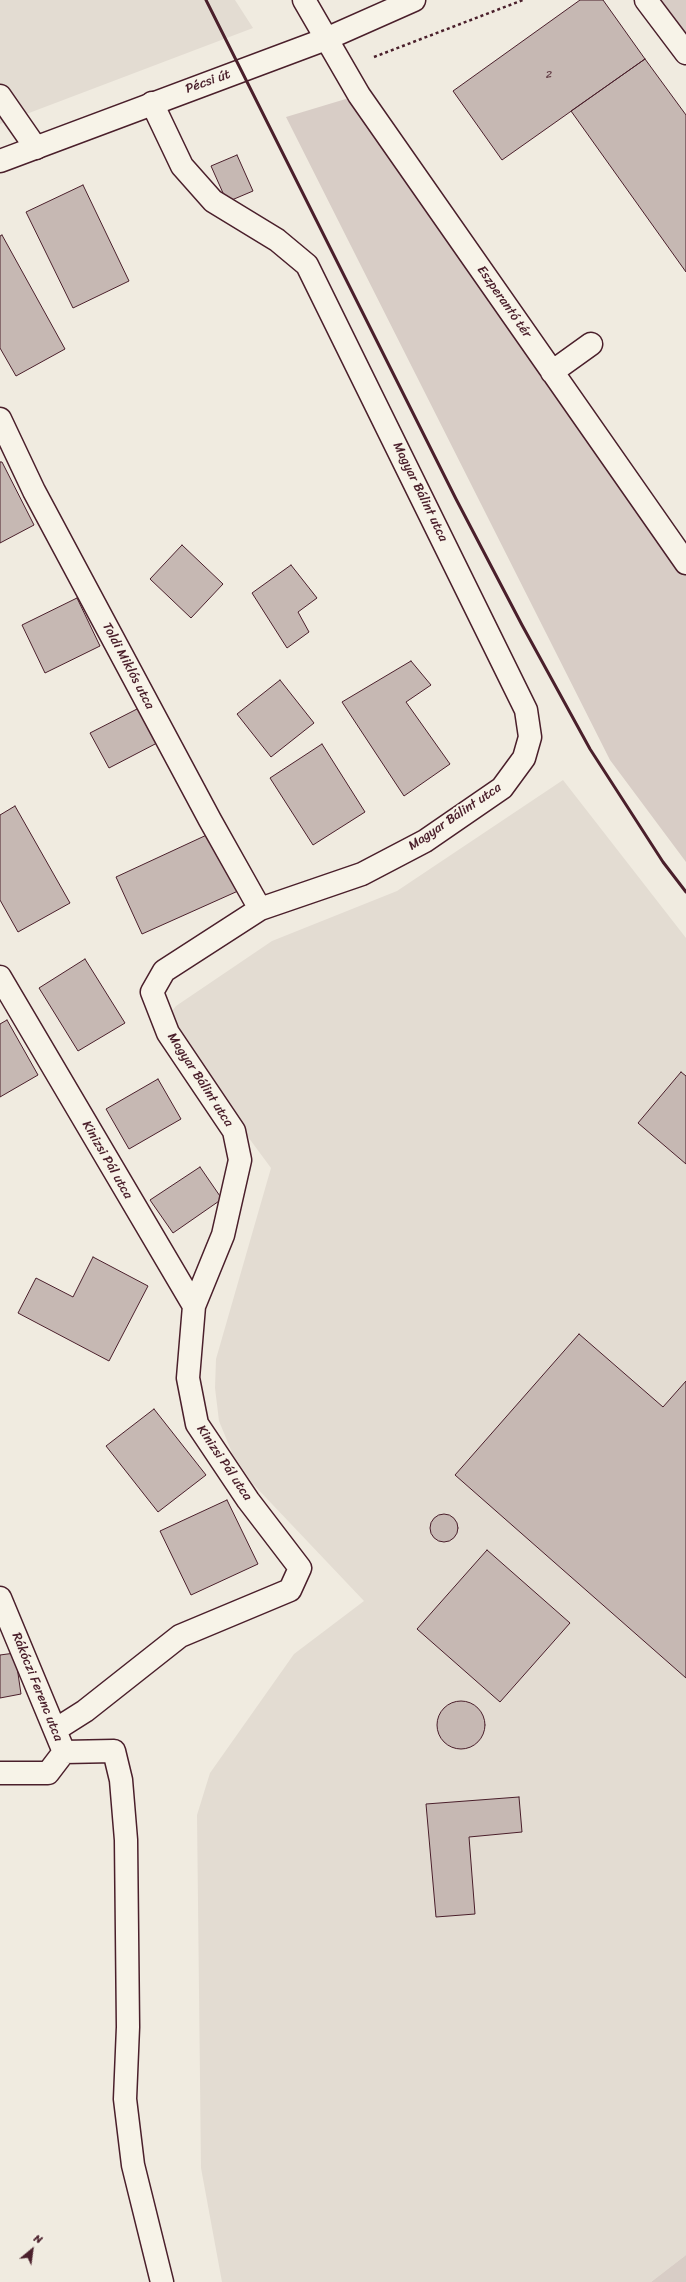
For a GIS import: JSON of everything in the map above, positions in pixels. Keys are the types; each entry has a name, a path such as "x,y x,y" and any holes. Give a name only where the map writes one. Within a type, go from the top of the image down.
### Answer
{"street":[{"name":"Eszperantó tér","path":"304,0 358,95 686,563"},
{"name":"Pécsi út","path":"0,161 326,39 414,0"},
{"path":"646,0 686,53"},
{"path":"0,96 36,148"},
{"name":"Magyar Bálint utca","path":"152,103 182,166 213,201 277,240 307,265 526,710 530,738 524,758 502,788 425,841 362,874 260,909 164,971 152,992 168,1033 234,1131 240,1160 223,1235 194,1306"},
{"path":"552,372 591,344"},
{"name":"Toldi Miklós utca","path":"0,419 42,505 210,820 260,909"},
{"name":"Kinizsi Pál utca","path":"0,977 194,1306 188,1378 197,1424 248,1500 300,1568 290,1590 180,1636 85,1710 55,1730"},
{"name":"Rákóczi Ferenc utca","path":"0,1598 64,1752 48,1773 0,1773"},
{"path":"64,1752 114,1751 121,1780 126,1840 128,2026 125,2098 133,2165 162,2282"}],"path":[{"path":"344,69 523,0"}],"shaded area":[{"path":"0,0 235,0 253,28 0,124"},
{"path":"660,0 686,0 686,35"},
{"path":"359,95 686,563 686,862 610,760 286,117"},
{"path":"563,780 686,938 686,2255 651,2282 222,2282 201,2168 197,1815 210,1773 294,1654 364,1601 253,1484 233,1455 219,1421 215,1388 216,1359 271,1168 172,1034 167,1018 176,1006 272,941 397,891"},
{"path":"686,2255 686,2282 651,2282"}],"building":[{"path":"580,0 603,0 645,59 502,160 453,91"},
{"path":"645,59 686,115 686,272 571,111"},
{"path":"237,155 253,191 227,202 211,166"},
{"path":"83,185 129,281 73,308 26,212"},
{"path":"2,235 65,349 16,376 0,348 0,236"},
{"path":"0,462 2,462 34,525 0,543"},
{"path":"182,545 223,584 191,618 150,579"},
{"path":"291,565 317,598 298,612 309,632 287,648 252,593"},
{"path":"77,598 100,646 45,673 22,625"},
{"path":"411,661 431,685 406,702 450,764 404,796 342,702"},
{"path":"280,680 314,723 271,757 237,714"},
{"path":"139,708 157,743 109,768 90,733"},
{"path":"322,744 365,812 313,845 270,778"},
{"path":"15,806 70,903 18,932 0,900 0,815"},
{"path":"211,833 238,891 142,934 116,877"},
{"path":"85,959 125,1023 78,1051 39,988"},
{"path":"7,1020 38,1075 0,1097 0,1024"},
{"path":"681,1072 686,1076 686,1164 638,1123"},
{"path":"158,1079 181,1119 129,1149 106,1109"},
{"path":"200,1167 222,1199 173,1233 150,1200"},
{"path":"93,1257 148,1286 109,1361 18,1313 36,1278 73,1297"},
{"path":"579,1334 663,1407 686,1381 686,1678 455,1475"},
{"path":"154,1409 206,1475 158,1512 106,1446"},
{"path":"227,1500 258,1564 191,1595 160,1531"},
{"path":"444,1514 454,1518 458,1528 454,1538 444,1542 434,1538 430,1528 434,1518"},
{"path":"487,1550 570,1623 500,1702 417,1629"},
{"path":"15,1653 21,1694 0,1698 0,1655"},
{"path":"456,1701 466,1701 478,1708 485,1720 485,1730 478,1742 466,1749 456,1749 448,1745 441,1738 437,1730 437,1720 441,1712 448,1705"},
{"path":"519,1797 522,1832 469,1837 475,1914 436,1917 426,1804"}],"railway":[{"path":"206,0 456,499 522,625 590,749 663,862 686,892"}]}
